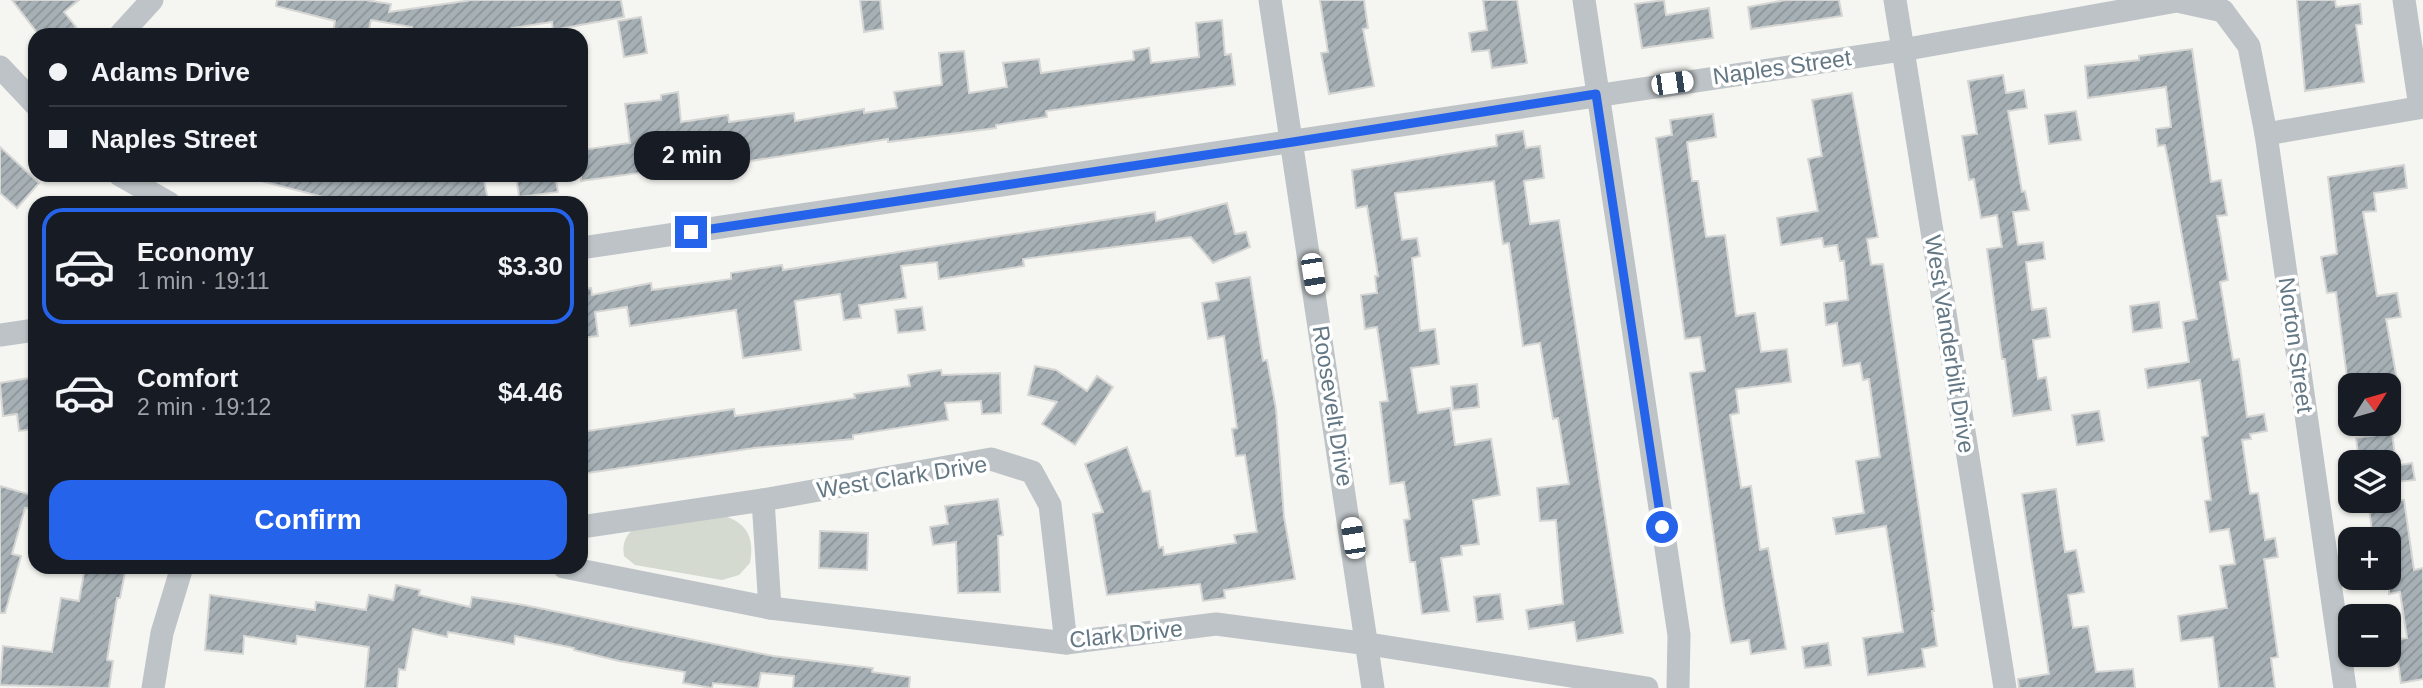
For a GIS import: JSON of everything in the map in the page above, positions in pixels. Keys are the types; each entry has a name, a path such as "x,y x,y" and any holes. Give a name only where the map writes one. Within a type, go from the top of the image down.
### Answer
{"street":[{"path":"126,28 152,0"},
{"name":"Roosevelt Drive","path":"1270,0 1369,644 1373,688"},
{"path":"1584,0 1679,635 1678,688"},
{"name":"West Vanderbilt Drive","path":"1895,0 2005,688"},
{"path":"2266,134 2421,107 2404,0"},
{"name":"Naples Street","path":"588,247 1902,50 2178,1 2226,5"},
{"name":"Norton Street","path":"2226,5 2249,46 2266,134 2345,688"},
{"path":"0,67 28,97"},
{"path":"131,182 154,196"},
{"path":"0,335 28,331"},
{"name":"West Clark Drive","path":"588,526 764,500 991,459 1032,472 1050,505 1066,643"},
{"path":"764,500 770,608"},
{"name":"Clark Drive","path":"588,572 770,608 1066,643 1216,624 1369,644 1647,688"},
{"path":"153,688 162,633 180,574"}],"shaded area":[{"path":"725,516 745,528 750,540 750,563 739,575 722,580 635,565 624,556 625,540 634,528"}],"building":[{"path":"12,0 79,0 64,12 75,28 34,28"},
{"path":"277,0 365,0 391,4 389,12 472,0 621,0 624,17 564,28 553,28 552,22 512,28 412,28 371,20 369,28 334,28 335,21 276,6"},
{"path":"860,0 880,0 883,29 864,32"},
{"path":"1320,0 1364,0 1368,28 1363,29 1374,86 1329,94 1321,53 1328,52"},
{"path":"1483,0 1517,0 1527,63 1492,68 1489,50 1472,52 1469,33 1487,30"},
{"path":"1664,0 1666,15 1709,8 1713,38 1642,48 1635,4"},
{"path":"1786,0 1839,0 1842,16 1751,29 1748,7"},
{"path":"2297,0 2335,0 2336,7 2360,4 2362,24 2356,25 2364,82 2305,91"},
{"path":"641,17 647,53 624,57 618,21"},
{"path":"1222,20 1225,55 1231,54 1235,85 1046,111 1047,117 996,125 996,128 888,142 888,139 653,176 652,171 588,180 588,149 630,143 625,104 661,100 661,95 678,92 681,122 728,115 729,122 794,113 795,121 864,109 864,113 897,108 894,92 942,85 939,53 964,51 969,93 1007,87 1003,63 1039,59 1041,73 1134,60 1133,51 1149,48 1151,63 1199,57 1196,23"},
{"path":"2192,49 2211,182 2221,180 2227,215 2217,216 2228,280 2220,282 2233,360 2239,359 2247,417 2264,414 2267,431 2250,434 2251,439 2242,440 2250,494 2258,493 2265,540 2275,538 2278,557 2264,559 2278,657 2271,658 2275,688 2219,688 2213,637 2181,641 2178,616 2227,608 2220,566 2235,564 2229,529 2210,532 2205,501 2211,500 2202,437 2208,436 2200,380 2148,388 2145,369 2189,362 2183,322 2197,319 2165,145 2158,146 2156,129 2171,127 2166,87 2088,98 2085,66 2139,60 2139,56"},
{"path":"2003,75 2006,93 2024,90 2027,108 2008,111 2022,192 2025,191 2029,210 2013,212 2018,245 2043,242 2045,259 2026,262 2032,310 2046,308 2050,337 2033,340 2038,379 2046,377 2051,410 2013,416 2005,359 2002,359 1987,249 2002,247 1997,215 1981,218 1974,179 1969,180 1962,136 1977,134 1968,81"},
{"path":"1852,93 1878,237 1867,239 1871,265 1883,264 1937,646 1922,649 1925,667 1868,675 1863,638 1903,632 1886,526 1836,534 1833,518 1864,513 1856,461 1880,457 1869,379 1863,380 1860,363 1843,366 1837,323 1826,325 1824,303 1848,300 1844,261 1840,261 1837,245 1824,247 1822,238 1781,245 1777,218 1818,211 1808,159 1822,156 1812,100"},
{"path":"2076,111 2081,140 2049,144 2045,115"},
{"path":"1713,114 1716,137 1687,142 1692,181 1698,181 1706,237 1725,235 1736,316 1755,313 1761,352 1787,349 1791,382 1736,389 1739,413 1730,415 1741,488 1751,486 1760,550 1768,548 1786,649 1751,654 1749,640 1731,643 1724,606 1690,373 1705,371 1700,337 1685,339 1656,138 1672,135 1670,120"},
{"path":"1523,131 1526,148 1540,146 1544,178 1524,181 1530,224 1559,220 1623,633 1577,641 1574,622 1529,629 1526,610 1563,604 1556,520 1540,521 1537,488 1569,484 1558,418 1553,419 1540,343 1523,346 1509,243 1503,244 1494,181 1395,193 1402,240 1417,238 1420,256 1412,258 1420,331 1435,329 1439,364 1411,368 1418,413 1450,408 1455,445 1491,439 1500,495 1473,500 1479,544 1461,546 1462,555 1441,558 1449,611 1422,614 1415,562 1410,562 1404,520 1410,519 1404,482 1390,484 1380,402 1388,401 1377,327 1365,329 1361,295 1377,293 1375,276 1378,276 1367,206 1356,208 1352,170 1497,146 1496,135"},
{"path":"0,147 28,173 28,182 39,183 17,208 0,193"},
{"path":"2404,165 2407,188 2374,193 2376,211 2363,212 2377,296 2397,293 2401,317 2386,319 2396,373 2346,373 2336,292 2327,293 2321,257 2337,254 2328,177"},
{"path":"265,182 484,182 487,196 319,196"},
{"path":"517,182 556,182 558,192 519,196"},
{"path":"1227,203 1235,234 1246,232 1250,247 1213,263 1191,237 1023,259 1024,266 939,279 937,262 901,266 906,298 859,305 861,318 844,320 840,294 795,301 801,350 743,358 736,310 630,326 627,307 595,312 598,336 588,337 588,288 591,288 592,295 651,283 652,290 731,279 731,273 782,265 783,270 1155,212 1156,221"},
{"path":"1250,277 1263,361 1267,360 1276,409 1284,517 1295,579 1224,590 1225,598 1203,601 1200,584 1107,595 1093,514 1103,512 1085,464 1127,447 1143,492 1150,491 1159,548 1163,547 1164,555 1236,543 1234,535 1257,532 1245,455 1236,456 1232,429 1237,428 1224,336 1208,339 1202,303 1219,300 1216,283"},
{"path":"2159,302 2162,328 2133,332 2130,306"},
{"path":"922,307 925,330 898,333 895,310"},
{"path":"1035,366 1056,370 1087,391 1097,376 1113,387 1075,445 1042,424 1057,402 1028,395"},
{"path":"941,370 942,375 1000,373 1001,413 982,414 981,401 945,403 948,420 853,435 853,439 754,448 588,473 588,431 734,409 735,416 855,398 854,394 910,386 908,375"},
{"path":"28,378 28,430 19,431 17,414 3,416 0,383"},
{"path":"1477,384 1479,407 1453,410 1451,387"},
{"path":"2099,411 2104,441 2077,445 2072,415"},
{"path":"2392,436 2394,450 2358,450 2356,438"},
{"path":"2412,463 2415,480 2401,482 2401,465"},
{"path":"0,486 28,494 28,508 25,508 12,554 21,556 5,613 0,613"},
{"path":"2056,489 2065,552 2076,550 2084,592 2068,595 2073,628 2088,626 2096,672 2133,669 2135,688 2019,688 2018,679 2049,674 2022,494"},
{"path":"998,499 1003,535 998,536 1000,592 958,593 956,542 933,545 930,527 948,524 945,506"},
{"path":"2401,500 2404,500 2414,570 2423,568 2423,679 2401,683 2399,667 2401,667 2401,639 2407,638 2400,592 2389,594 2389,590 2401,590 2401,527 2371,527 2370,513 2401,513"},
{"path":"820,531 868,533 867,570 819,568"},
{"path":"84,574 125,574 120,598 117,598 107,660 113,661 109,688 0,685 3,646 52,652 61,598 79,601"},
{"path":"396,585 420,590 419,595 470,607 472,597 524,605 773,656 873,668 872,672 910,677 909,688 793,688 794,676 761,673 758,688 713,683 712,688 683,683 685,672 619,661 574,648 515,636 514,644 448,632 447,637 413,629 405,670 399,669 397,688 365,688 369,647 297,636 296,644 244,636 243,654 205,650 210,595 315,610 316,602 366,610 369,595 393,600"},
{"path":"1500,594 1503,619 1477,622 1474,597"},
{"path":"1828,643 1831,665 1805,668 1802,647"}],"route":[{"path":"691,232 1596,94 1662,527"}]}
